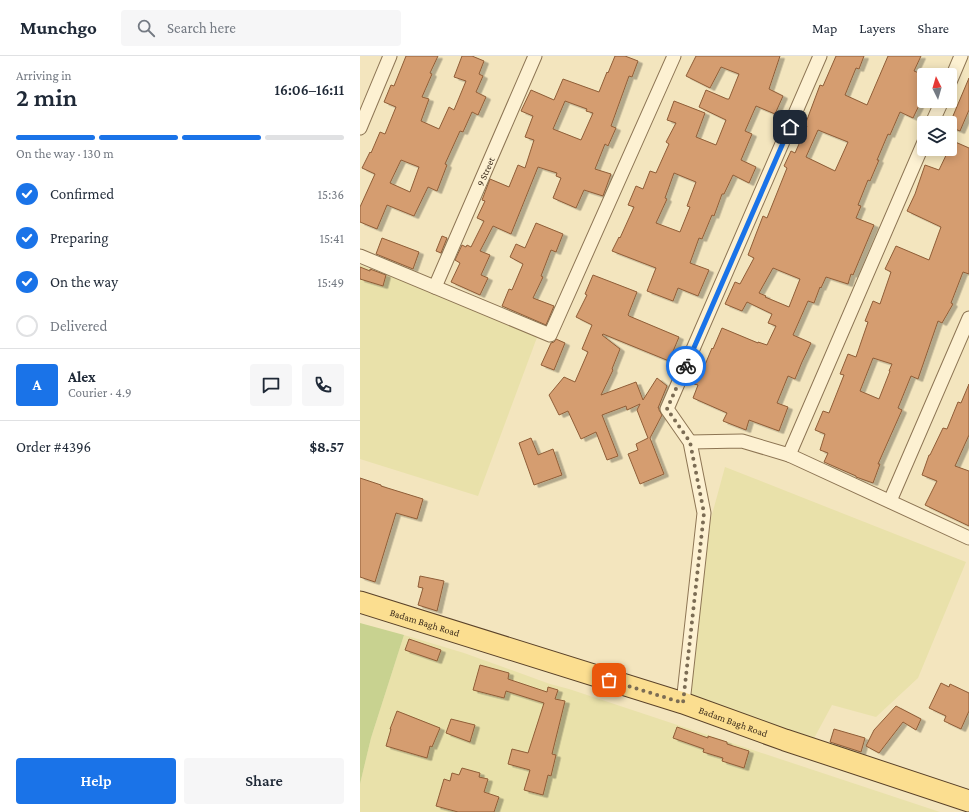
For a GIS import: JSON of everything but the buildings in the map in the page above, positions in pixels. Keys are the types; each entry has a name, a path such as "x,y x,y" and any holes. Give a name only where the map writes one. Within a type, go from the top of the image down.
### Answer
{"main road":[{"name":"Badam Bagh Road","path":"360,602 683,703 793,742 969,801"}],"street":[{"path":"360,128 390,56"},
{"name":"9 Street","path":"435,287 535,56"},
{"path":"360,256 550,335 674,56"},
{"path":"683,703 704,513 690,442 667,409 820,56"},
{"path":"956,68 961,56"},
{"path":"789,455 918,156"},
{"path":"890,501 969,318"},
{"path":"690,442 742,441 789,455 969,538"}],"shaded area":[{"path":"360,265 539,332 478,496 360,459"},
{"path":"725,467 966,562 918,678 876,717 832,705 812,742 691,695 707,533"},
{"path":"404,635 464,653 550,684 940,812 360,812 360,784 371,738"}],"green space":[{"path":"360,623 404,635 371,738 360,784"}],"way so far":[{"path":"609,680 683,703 704,513 690,442 667,409 686,366"}],"route":[{"path":"686,366 790,127"}]}
